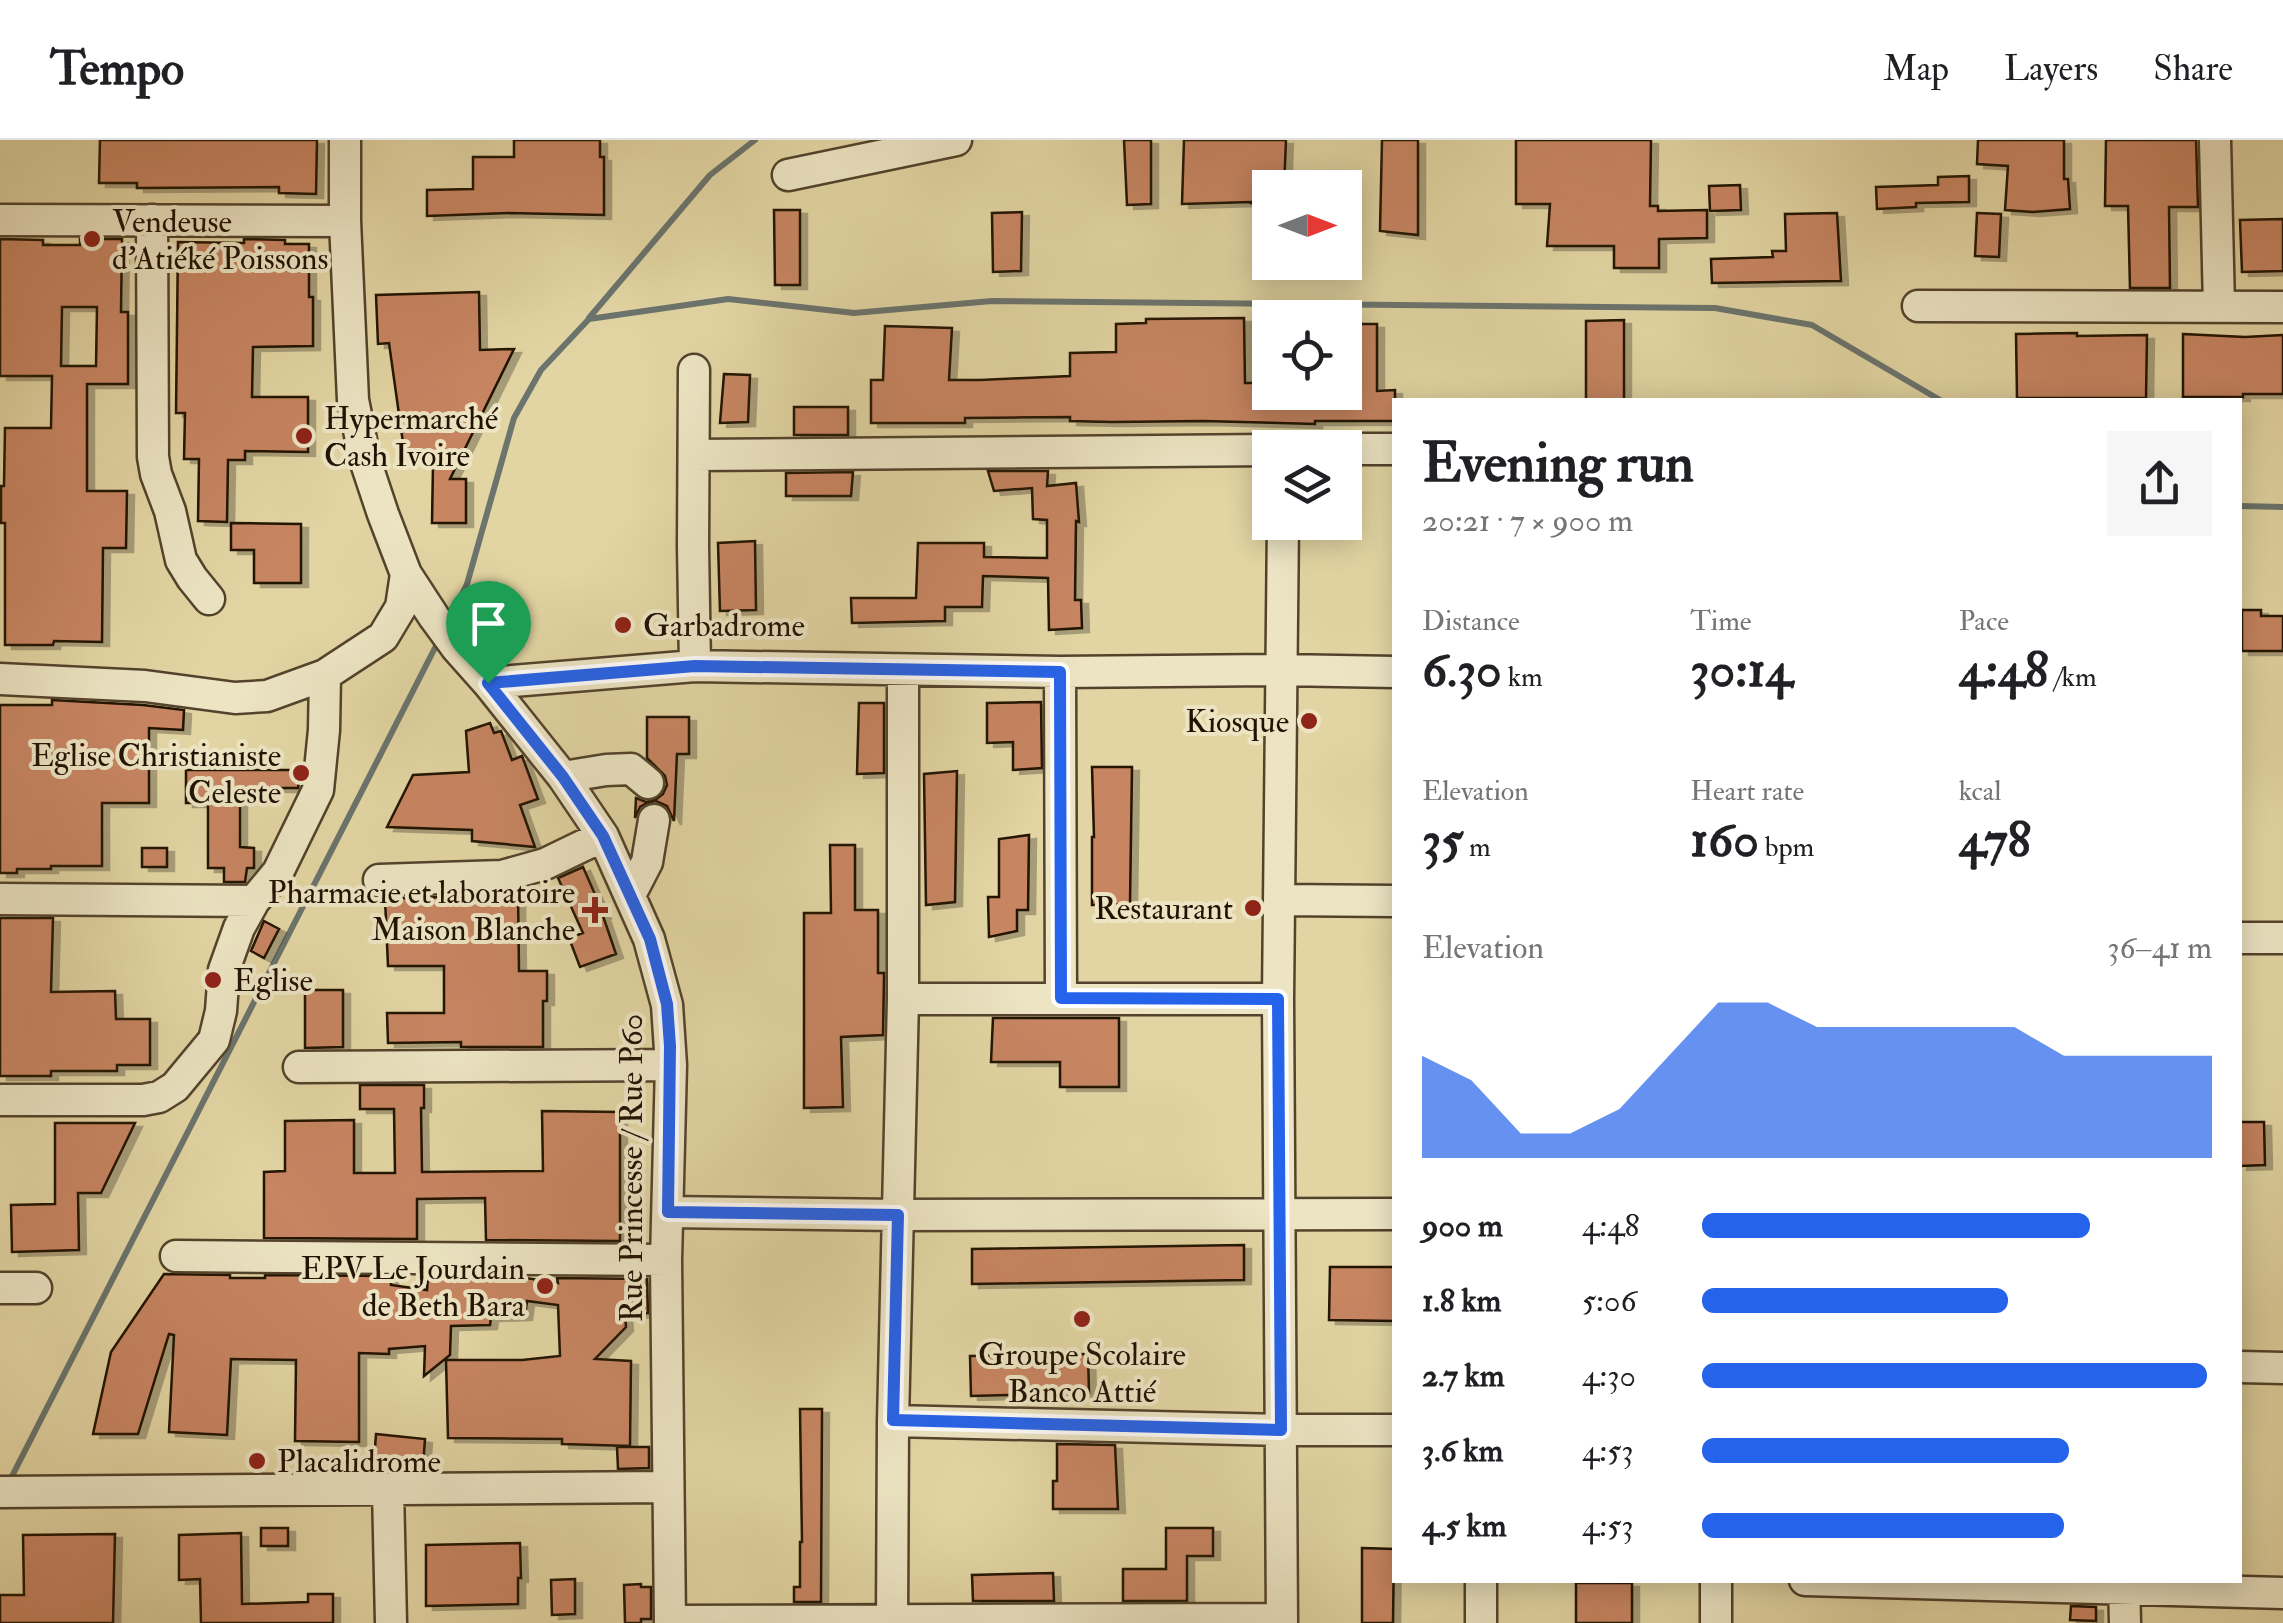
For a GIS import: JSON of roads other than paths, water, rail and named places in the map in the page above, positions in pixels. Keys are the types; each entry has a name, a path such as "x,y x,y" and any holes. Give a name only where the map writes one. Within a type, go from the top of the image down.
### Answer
{"street":[{"name":"Rue Princesse / Rue P60","path":"345,140 349,338 356,414 365,460 406,574 456,647 563,777 603,836 650,939 667,1004 671,1065 666,1260 670,1622"},
{"path":"788,175 956,140"},
{"path":"2216,140 2219,307"},
{"path":"0,220 345,221"},
{"path":"152,220 153,457 182,560 209,599"},
{"path":"1918,306 2283,307"},
{"path":"694,370 695,666"},
{"path":"1362,449 1392,449"},
{"path":"694,455 1252,450"},
{"path":"670,1622 1282,1621 1278,999 1283,540"},
{"path":"0,679 145,686 236,698 267,696 325,675 383,637 401,607 406,574"},
{"path":"488,683 695,666 1392,672"},
{"path":"892,1621 903,999 903,670"},
{"path":"1060,672 1061,998"},
{"path":"0,1100 159,1097 175,1087 214,1040 222,982 239,928 254,900 278,872 318,790 325,675"},
{"path":"563,777 631,769 648,783"},
{"path":"630,893 647,862 654,820"},
{"path":"379,880 502,876 545,864 603,836"},
{"path":"0,900 254,900"},
{"path":"1280,900 1392,900"},
{"path":"2242,938 2283,938"},
{"path":"903,999 1278,999"},
{"path":"298,1067 671,1065"},
{"path":"668,1212 1392,1214"},
{"path":"176,1256 666,1260"},
{"path":"0,1288 36,1288"},
{"path":"2242,1367 2283,1368"},
{"path":"893,1420 1392,1430"},
{"path":"0,1492 668,1487"},
{"path":"388,1489 391,1623"},
{"path":"1481,1583 1481,1623"},
{"path":"1716,1583 1716,1623"},
{"path":"2016,1583 2124,1584 2283,1593"},
{"path":"2124,1584 2124,1623"}],"waterway":[{"path":"589,318 710,175 755,140"},
{"path":"449,620 467,584 514,418 541,370 589,319 728,299 854,313 992,301 1715,308 1812,325 1937,398"},
{"path":"2242,506 2283,507"},
{"path":"8,1484 439,640"}],"place":[{"name":"Vendeuse d'Atiéké Poissons","path":"92,239"},
{"name":"Hypermarché Cash Ivoire","path":"304,436"},
{"name":"Garbadrome","path":"623,625"},
{"name":"Kiosque","path":"1309,721"},
{"name":"Eglise Christianiste Celeste","path":"301,773"},
{"name":"Restaurant","path":"1253,908"},
{"name":"Pharmacie et laboratoire Maison Blanche","path":"595,910"},
{"name":"Eglise","path":"213,980"},
{"name":"EPV Le Jourdain de Beth Bara","path":"545,1286"},
{"name":"Groupe Scolaire Banco Attié","path":"1082,1319"},
{"name":"Placalidrome","path":"257,1461"}]}
